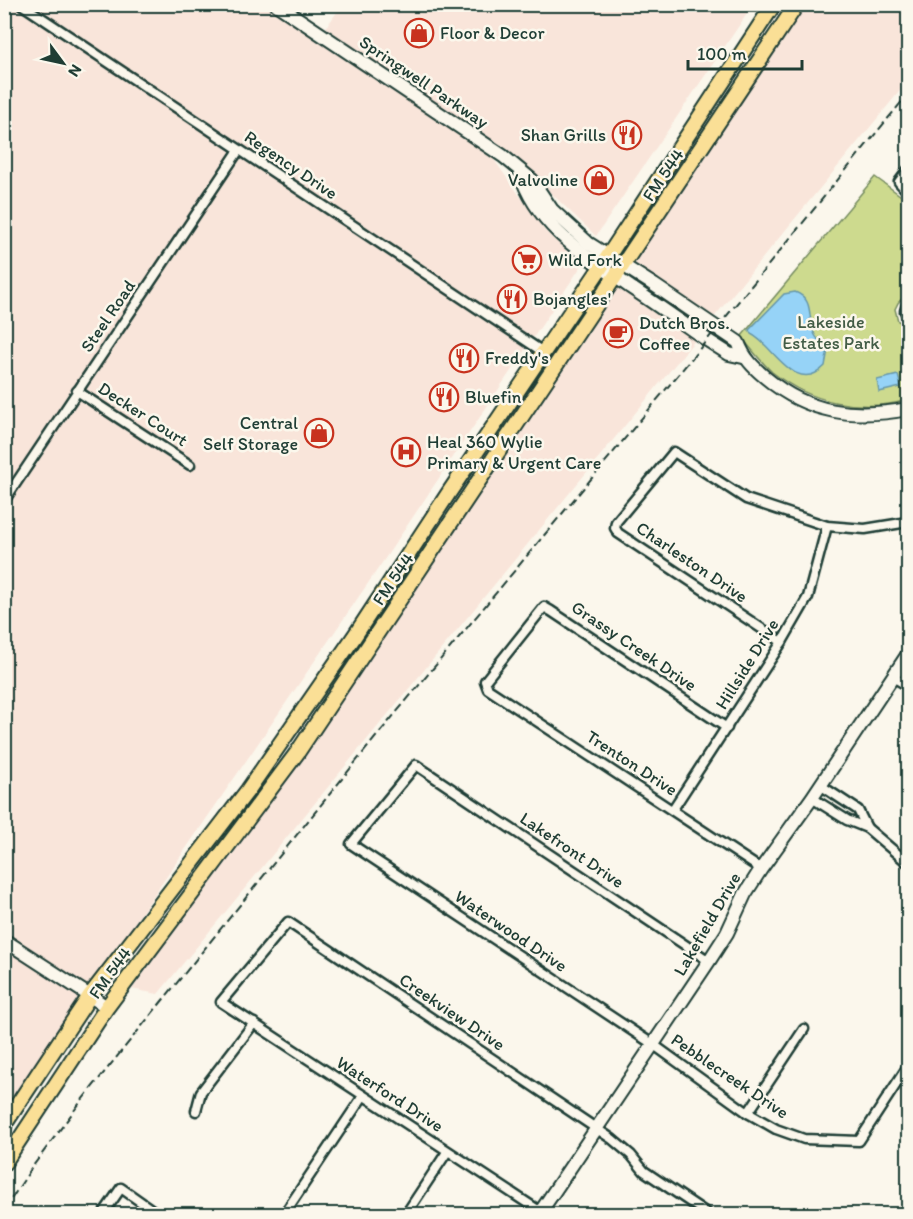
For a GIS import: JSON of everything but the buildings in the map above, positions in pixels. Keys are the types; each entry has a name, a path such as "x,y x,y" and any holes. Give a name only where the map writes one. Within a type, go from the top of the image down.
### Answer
{"main road":[{"name":"FM 544","path":"4,1125 89,997 248,790 354,637 485,438 605,262 774,4"},
{"name":"FM 544","path":"4,1163 107,1007 297,753 797,4"},
{"path":"705,107 722,118"},
{"path":"485,438 502,449"},
{"path":"384,624 386,607 405,578 408,563 405,559"},
{"path":"161,933 166,918 185,891 188,881 184,874"}],"street":[{"name":"Regency Drive","path":"21,4 543,352"},
{"name":"Springwell Parkway","path":"279,5 503,156 520,172 524,184 542,214 573,246 698,314 738,342 744,357 777,387 791,396 819,408 857,414 888,413 909,409"},
{"name":"Steel Road","path":"4,501 239,150"},
{"path":"909,170 899,182 909,192"},
{"name":"Springwell Parkway","path":"620,271 689,327 729,354 744,357"},
{"path":"907,314 909,301"},
{"path":"689,327 698,314"},
{"name":"Decker Court","path":"77,391 190,465"},
{"name":"Charleston Drive","path":"783,642 618,533 615,528 616,522 674,452 746,499 827,526"},
{"path":"827,526 865,529 909,522"},
{"name":"Hillside Drive","path":"673,809 783,642 808,597 827,526"},
{"name":"Grassy Creek Drive","path":"486,685 486,681 544,608 552,611 727,728"},
{"name":"Lakefield Drive","path":"540,1214 727,933 745,894 761,869 812,798 893,676 905,667 909,654"},
{"path":"893,676 909,686"},
{"name":"Trenton Drive","path":"486,685 488,689 761,869"},
{"name":"Waterwood Drive","path":"416,765 351,844 654,1045"},
{"name":"Lakefront Drive","path":"416,765 709,961"},
{"path":"820,786 858,810 867,828"},
{"path":"812,798 847,820 867,828 908,862"},
{"name":"Waterford Drive","path":"288,922 221,1002 540,1214"},
{"name":"Creekview Drive","path":"288,922 612,1139 644,1170 708,1215"},
{"path":"4,940 107,1007"},
{"path":"196,1111 201,1092 254,1023"},
{"path":"748,1113 804,1029"},
{"name":"Pebblecreek Drive","path":"654,1045 748,1113 776,1129 804,1139 858,1141 909,1066"},
{"path":"284,1215 363,1096"},
{"path":"406,1215 447,1152"},
{"path":"103,1215 121,1188 158,1215"}],"shaded area":[{"path":"5,5 264,5 492,157 545,231 582,265 384,560 5,1112"},
{"path":"342,5 753,5 596,236 514,158 325,29"},
{"path":"804,5 908,5 908,81 158,994 131,989 309,746"}],"green space":[{"name":"Lakeside Estates Park","path":"875,177 908,201 908,292 895,309 898,321 908,325 908,400 872,405 837,403 787,383 768,368 741,337"}],"water":[{"path":"795,292 806,300 812,329 828,350 825,366 814,374 804,375 794,372 749,330 784,294"},
{"path":"898,375 901,387 879,392 877,380"}],"railway":[{"path":"4,1210 82,1100 380,732 707,340 908,94"}],"place":[{"name":"Floor & Decor","path":"419,33"},
{"name":"Shan Grills","path":"627,135"},
{"name":"Valvoline","path":"599,180"},
{"name":"Wild Fork","path":"527,260"},
{"name":"Bojangles'","path":"512,299"},
{"name":"Dutch Bros. Coffee","path":"618,333"},
{"name":"Freddy's","path":"464,358"},
{"name":"Bluefin","path":"444,397"},
{"name":"Central Self Storage","path":"319,433"},
{"name":"Heal 360 Wylie Primary & Urgent Care","path":"406,452"}]}
